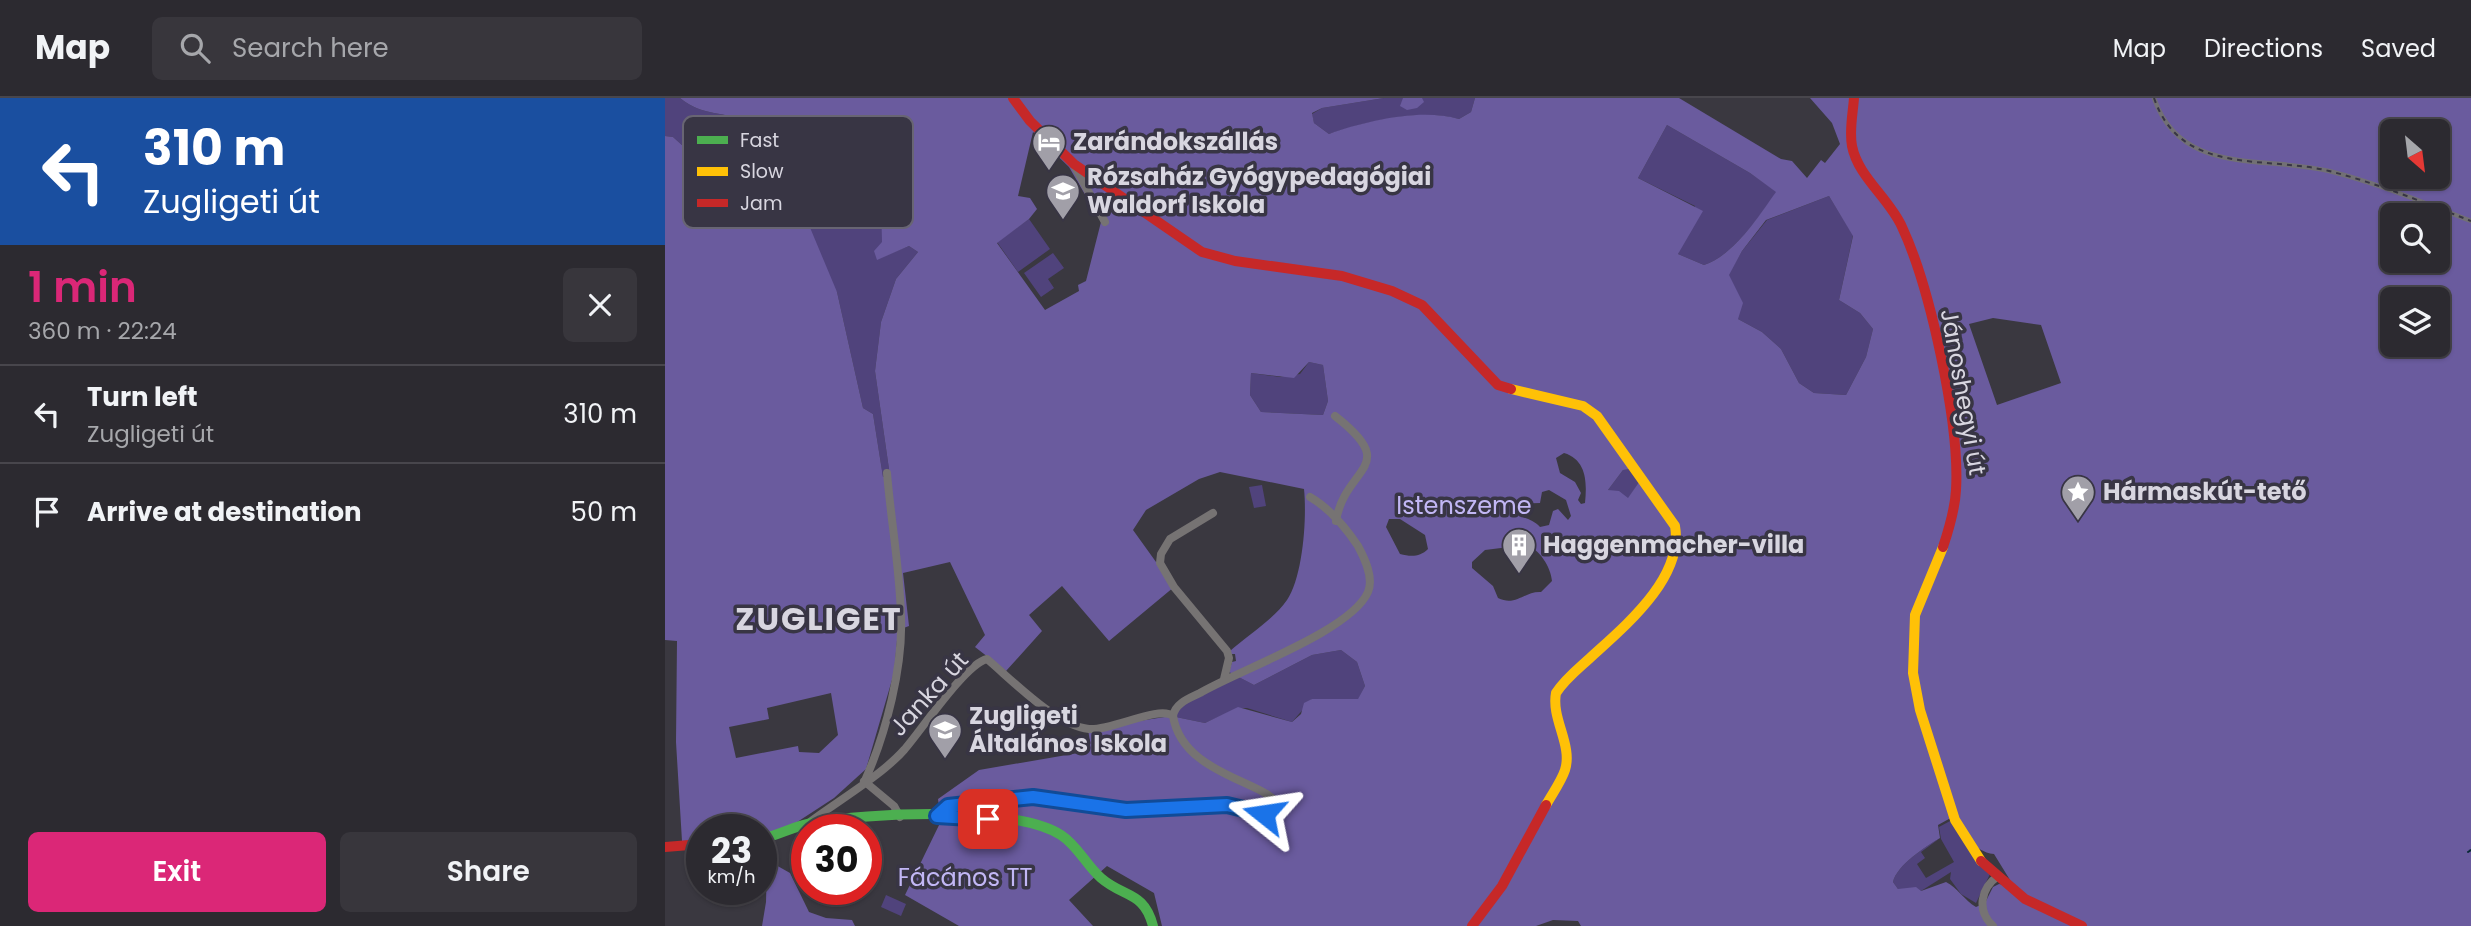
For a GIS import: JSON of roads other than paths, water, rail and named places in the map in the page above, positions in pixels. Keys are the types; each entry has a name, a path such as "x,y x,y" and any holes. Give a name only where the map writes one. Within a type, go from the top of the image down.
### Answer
{"street":[{"path":"1013,98 1028,120 1074,166 1202,252 1223,261 1300,269 1344,277 1422,305 1498,385 1536,397 1583,406 1597,416 1680,535 1676,554 1648,599 1556,693 1554,707 1569,755 1565,771 1502,886 1472,926"},
{"name":"Jánoshegyi út","path":"1854,98 1852,137 1855,155 1887,199 1902,226 1929,312 1959,470 1954,517 1915,614 1912,661 1916,702 1959,829 1969,846 1998,876 2032,903 2082,926"},
{"path":"1074,166 1105,222"},
{"path":"1335,416 1366,443 1368,458 1362,473 1339,504 1336,521"},
{"path":"820,814 864,781 893,691 901,618 887,474"},
{"path":"937,816 948,806 1033,797 1126,810 1227,805 1269,816 1277,814 1280,808 1276,799 1228,776 1188,749 1177,732 1173,716 1177,705 1224,679 1307,641 1359,605 1370,583 1363,555 1323,505 1310,497"},
{"path":"1213,513 1170,539 1161,554 1160,563 1174,587 1227,651 1229,658 1224,679"},
{"name":"Janka út","path":"864,781 901,753 963,677 982,660 987,659 1060,717 1086,729 1099,729 1162,712 1173,716"},
{"path":"864,781 894,806 900,817"},
{"path":"882,818 937,816 1017,823 1051,830 1070,840 1108,884 1140,898 1148,908 1153,926"},
{"path":"665,847 686,845"},
{"path":"1993,926 1985,916 1983,897 1986,886 1998,876"}],"railway":[{"path":"2154,98 2167,123 2184,140 2204,152 2253,162 2329,171 2383,187 2471,221"}],"place":[{"name":"Zarándokszállás","path":"1049,172"},
{"name":"Rózsaház Gyógypedagógiai Waldorf Iskola","path":"1063,221"},
{"name":"Hármaskút-tető","path":"2078,522"},
{"name":"Haggenmacher-villa","path":"1519,575"},
{"name":"Zugligeti Általános Iskola","path":"945,760"}],"district":[{"name":"ZUGLIGET","path":"819,619"}],"park label":[{"name":"Istenszeme","path":"1464,506"},
{"name":"Fácános TT","path":"965,878"}]}
